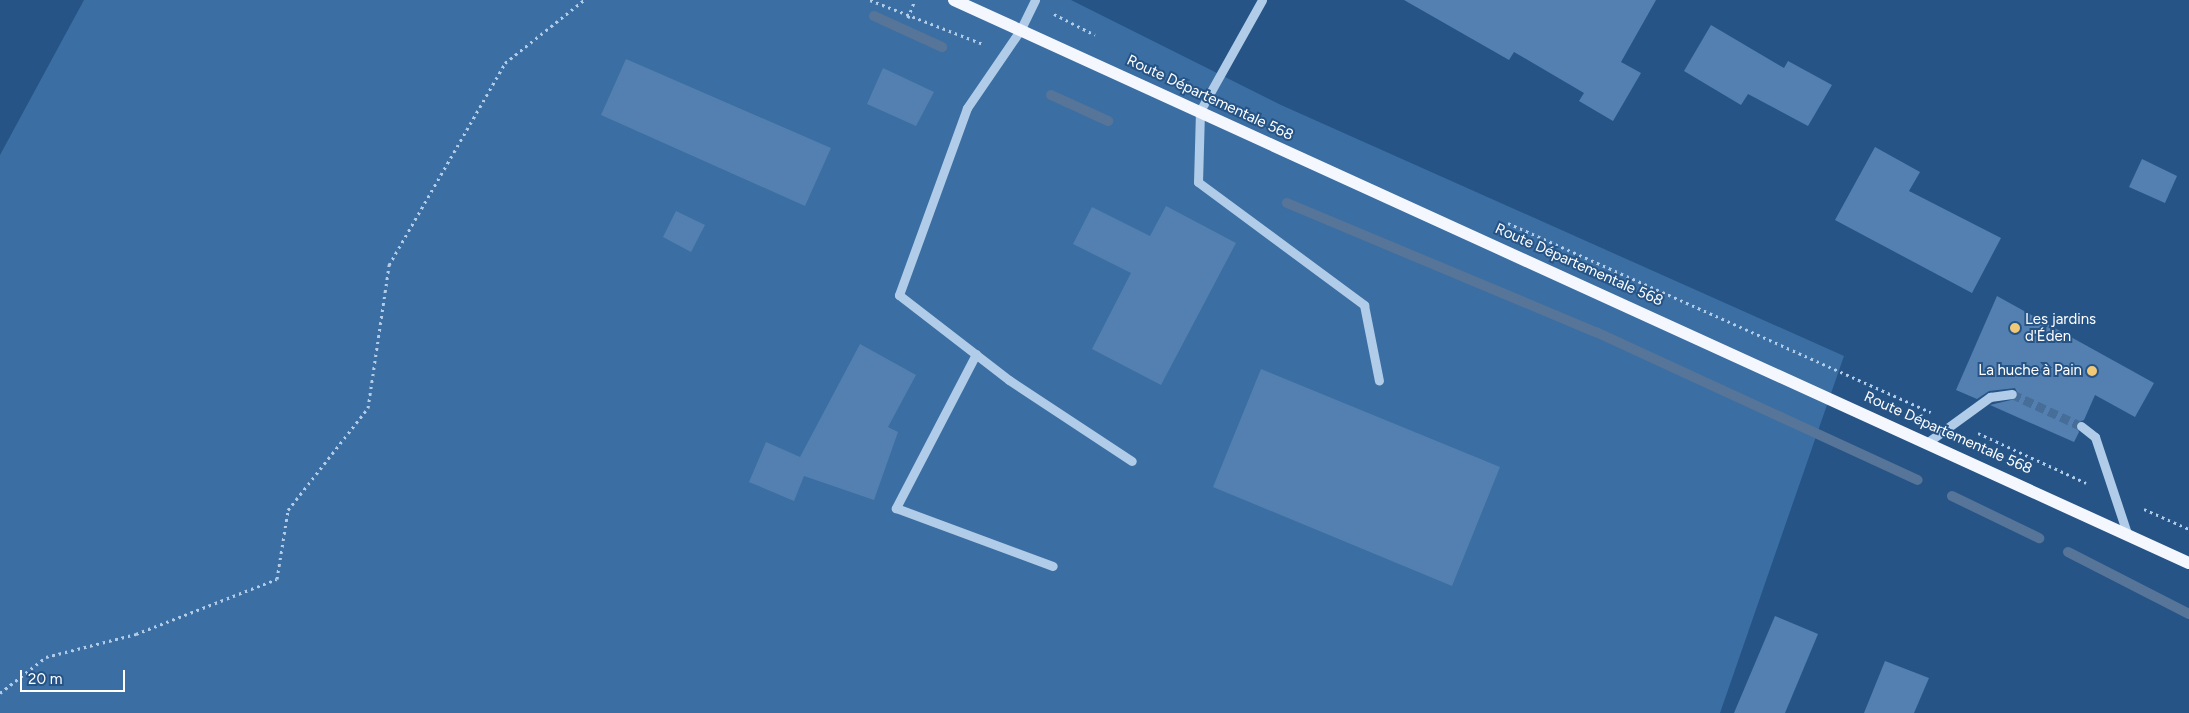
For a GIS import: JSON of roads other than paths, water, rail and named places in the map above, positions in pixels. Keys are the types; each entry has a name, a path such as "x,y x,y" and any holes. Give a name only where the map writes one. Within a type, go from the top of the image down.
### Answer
{"main road":[{"name":"Route Départementale 568","path":"954,0 1928,442 2189,563"}],"street":[{"path":"1262,0 1200,111 1198,182 1364,305 1379,381"},
{"path":"1034,2 1021,29 967,108 899,294 1009,380 1132,461"},
{"path":"976,354 896,508 1053,566"},
{"path":"1928,442 1990,397 2012,394"},
{"path":"2081,426 2094,436 2127,533"}],"waterway":[{"path":"874,16 942,47"},
{"path":"1051,95 1108,121"},
{"path":"1287,203 1596,332 1918,480"},
{"path":"1952,496 2039,538"},
{"path":"2068,552 2189,614"}],"tunnel":[{"path":"2012,394 2081,426"}],"place":[{"name":"Les jardins d'Éden","path":"2015,328"},
{"name":"La huche à Pain","path":"2092,371"}]}
